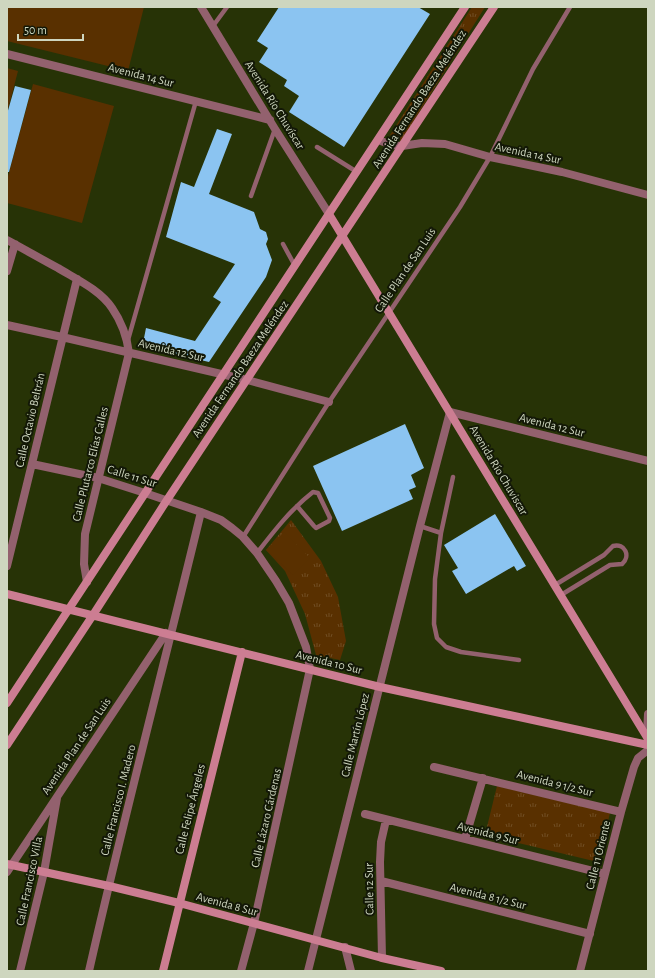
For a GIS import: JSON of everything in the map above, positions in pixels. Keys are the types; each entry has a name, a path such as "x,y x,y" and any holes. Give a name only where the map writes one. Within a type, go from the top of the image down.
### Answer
{"main road":[{"name":"Avenida Fernando Baeza Meléndez","path":"7,703 466,7"},
{"name":"Avenida Fernando Baeza Meléndez","path":"7,745 246,380 494,7"},
{"name":"Avenida Río Chuviscar","path":"329,214 648,738"},
{"name":"Avenida 10 Sur","path":"7,594 380,686 648,745"},
{"name":"Calle Felipe Ángeles","path":"163,971 242,652"},
{"name":"Avenida 8 Sur","path":"8,867 44,872 109,886 179,903 382,958 440,971"}],"street":[{"name":"Avenida Río Chuvíscar","path":"201,7 275,129 329,214"},
{"name":"Avenida 14 Sur","path":"7,54 270,120"},
{"name":"Avenida 14 Sur","path":"378,140 392,146 445,144 490,157 562,172 648,195"},
{"name":"Calle Plutarco Elías Calles","path":"7,240 77,279 98,294 112,307 128,342 129,353 85,534 84,564 87,582"},
{"path":"7,271 15,244"},
{"name":"Calle Octavio Beltrán","path":"7,566 77,279"},
{"name":"Avenida 12 Sur","path":"7,325 246,380 329,402"},
{"name":"Avenida 12 Sur","path":"450,412 648,461"},
{"name":"Calle Martín López","path":"308,971 450,412"},
{"name":"Calle 11 Sur","path":"32,464 98,478 167,500 220,520 242,537 257,553 276,581 289,603 306,647 310,669"},
{"path":"169,634 200,512"},
{"name":"Avenida Plan de San Luis","path":"8,867 169,634"},
{"name":"Calle Francisco I. Madero","path":"89,971 169,634"},
{"name":"Calle Lázaro Cárdenas","path":"241,971 254,923 310,669"},
{"path":"648,714 648,735"},
{"name":"Calle 11 Oriente","path":"580,971 621,812 638,758 648,750"},
{"name":"Avenida 9 1/2 Sur","path":"434,767 621,812"},
{"path":"465,839 483,778"},
{"name":"Calle Francisco Villa","path":"20,971 44,872 58,795"},
{"name":"Avenida 9 Sur","path":"366,814 605,874"},
{"name":"Calle 12 Sur","path":"382,958 380,852 386,820"},
{"name":"Avenida 8 1/2 Sur","path":"381,881 590,934"},
{"path":"345,947 352,971"}],"lane":[{"path":"213,26 227,7"},
{"name":"Calle Plan de San Luis","path":"242,537 329,402 460,206 490,157 533,69 570,7"},
{"path":"128,342 196,101"},
{"path":"251,196 275,129"},
{"path":"317,147 357,172"},
{"path":"283,244 295,266"},
{"path":"453,477 441,534 435,579 434,624 437,638 446,647 461,652 519,660"},
{"path":"257,553 285,519 298,506 313,492 316,492 330,518 329,521 316,528 298,506"},
{"path":"420,526 441,534"},
{"path":"555,585 604,555 612,546 619,546 625,549 627,556 622,564 610,565 561,595"}],"green space":[{"path":"7,7 144,7 128,71 7,41"},
{"path":"472,7 485,7 401,141 390,135"},
{"path":"7,68 18,71 7,113"},
{"path":"33,84 114,106 82,223 7,203 7,180"},
{"path":"291,520 321,561 338,597 346,641 340,660 316,655 305,614 285,571 266,550"},
{"path":"284,532 310,558 293,575 266,550"},
{"path":"497,786 610,813 598,862 485,835"}],"building":[{"path":"279,7 418,7 430,14 344,147 289,112 299,96 284,86 287,80 259,62 268,48 257,41"},
{"path":"15,86 31,90 9,172 7,172 7,114"},
{"path":"217,129 232,134 209,194 254,212 260,229 266,232 268,239 266,244 272,260 266,277 209,362 150,348 144,338 146,328 195,341 221,302 213,297 235,264 166,237 181,182 194,187"},
{"path":"405,424 424,468 411,475 416,487 409,490 413,499 342,531 313,466"},
{"path":"495,514 526,566 517,571 514,566 466,594 452,571 458,568 444,545"}]}
